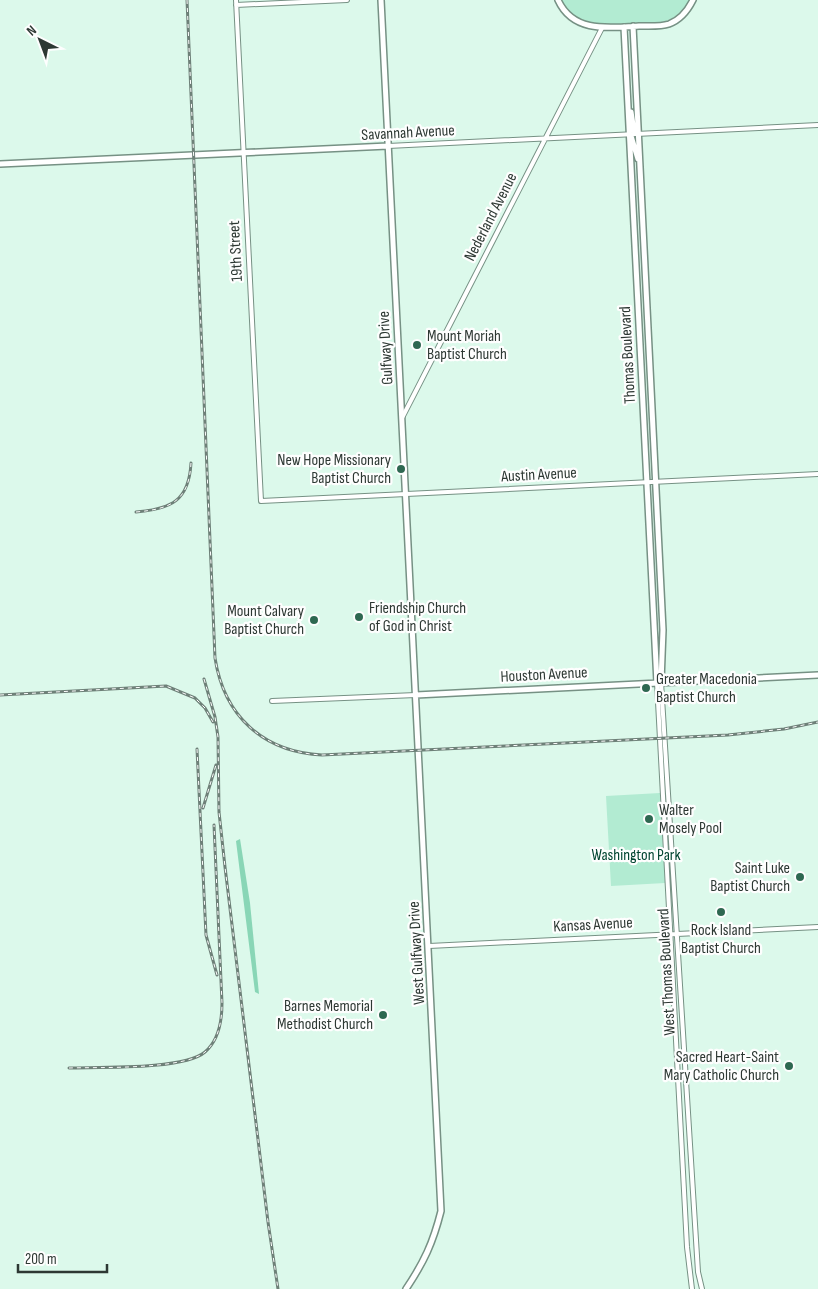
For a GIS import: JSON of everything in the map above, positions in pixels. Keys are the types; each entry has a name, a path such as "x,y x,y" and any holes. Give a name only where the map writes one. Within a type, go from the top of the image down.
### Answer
{"main road":[{"name":"Gulfway Drive","path":"381,0 416,694"},
{"path":"558,0 565,12 580,24 602,28 669,24 685,12 694,0"},
{"name":"Thomas Boulevard","path":"633,26 663,630 659,682"},
{"name":"Thomas Boulevard","path":"624,27 659,682"},
{"path":"628,104 634,131 638,134"},
{"path":"629,134 633,138 640,164"},
{"name":"Savannah Avenue","path":"0,164 388,146"},
{"name":"Houston Avenue","path":"416,694 818,675"},
{"name":"West Gulfway Drive","path":"406,1289 424,1262 434,1240 441,1211 416,694"}],"street":[{"name":"19th Street","path":"236,0 261,501"},
{"path":"236,5 347,0"},
{"name":"Nederland Avenue","path":"402,418 602,28"},
{"name":"Savannah Avenue","path":"388,146 818,125"},
{"name":"Austin Avenue","path":"261,501 818,474"},
{"name":"West Thomas Boulevard","path":"659,682 689,1104 698,1272 702,1289"},
{"name":"West Thomas Boulevard","path":"659,682 687,1247 692,1289"},
{"name":"Houston Avenue","path":"272,702 416,694"},
{"name":"Kansas Avenue","path":"429,946 818,927"},
{"path":"680,1104 689,1104"}],"green space":[{"path":"561,0 690,0 682,11 663,22 640,25 601,26 582,22 575,18"},
{"name":"Washington Park","path":"660,793 665,883 611,886 606,796"}],"shaded area":[{"path":"240,839 250,903 259,994 255,992 236,841"}],"railway":[{"path":"187,0 215,658 227,697 237,713 250,727 282,747 322,755 728,735 784,729 818,722"},
{"path":"136,512 159,508 176,501 186,486 191,463"},
{"path":"204,679 215,717 218,737 219,812 268,1222 278,1289"},
{"path":"0,695 166,686 195,698 205,708 213,722"},
{"path":"197,749 206,935 217,975"},
{"path":"203,808 216,765"},
{"path":"69,1068 161,1065 179,1062 194,1058 205,1052 214,1042 220,1023 222,1003 214,825"}],"place":[{"name":"Mount Moriah Baptist Church","path":"417,345"},
{"name":"New Hope Missionary Baptist Church","path":"401,469"},
{"name":"Friendship Church of God in Christ","path":"359,617"},
{"name":"Mount Calvary Baptist Church","path":"314,620"},
{"name":"Greater Macedonia Baptist Church","path":"646,688"},
{"name":"Walter Mosely Pool","path":"649,819"},
{"name":"Saint Luke Baptist Church","path":"800,877"},
{"name":"Rock Island Baptist Church","path":"721,912"},
{"name":"Barnes Memorial Methodist Church","path":"383,1015"},
{"name":"Sacred Heart-Saint Mary Catholic Church","path":"789,1066"}]}
